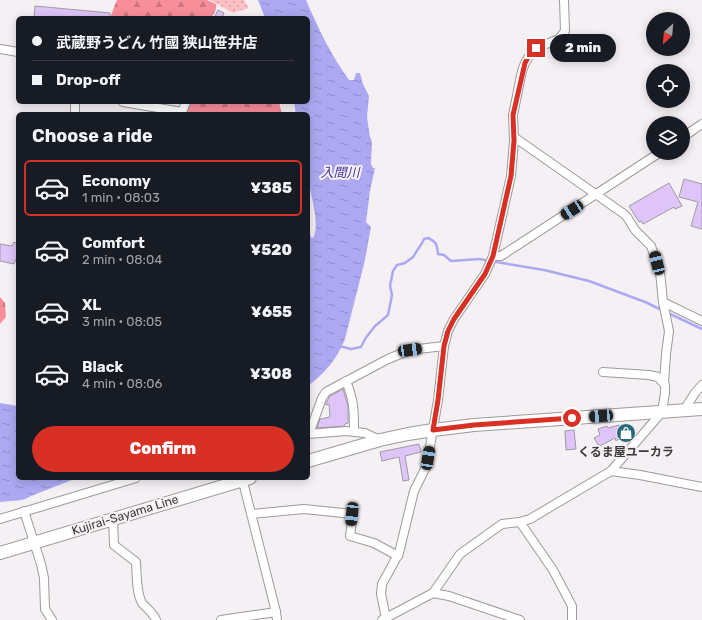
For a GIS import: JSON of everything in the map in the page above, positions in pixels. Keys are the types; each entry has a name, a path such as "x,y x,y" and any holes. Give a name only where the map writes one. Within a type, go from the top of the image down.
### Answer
{"main road":[{"path":"310,460 380,440 433,430 474,425 702,409"},
{"name":"Kujirai-Sayama Line","path":"0,553 242,480"}],"street":[{"path":"514,137 624,214 635,230 652,246 660,272 663,302 669,331 664,383 665,393 662,412 611,471 530,519 502,524 460,554 433,593 384,619 381,594 382,584 398,556 403,541 414,491 425,469 428,458 438,400 444,346 448,331 454,319 485,274 493,256 511,176 514,137 513,115 525,63 531,52 536,48 559,39 565,31 564,0"},
{"path":"0,48 16,52"},
{"path":"135,104 182,112"},
{"path":"690,132 702,124"},
{"path":"493,256 501,256 648,160"},
{"path":"663,302 702,321"},
{"path":"310,431 322,398 326,392 388,359 410,350 444,346"},
{"path":"603,372 649,375 658,377 664,383"},
{"path":"346,381 352,395 354,408 354,432"},
{"path":"684,410 702,385"},
{"path":"310,434 346,430 365,433 380,440"},
{"path":"611,471 640,474 702,487"},
{"path":"0,519 129,480"},
{"path":"221,620 276,616 251,514 245,480"},
{"path":"251,514 304,509 352,514 350,536 374,543 398,556"},
{"path":"24,511 42,564 45,608 52,620"},
{"path":"113,519 114,545 136,562 139,594 143,603 154,615 156,620"},
{"path":"520,522 553,570 572,606 572,620"},
{"path":"433,593 449,596 520,620"},
{"path":"41,620 46,612"}],"green space":[{"path":"117,0 207,0 216,4 215,12 212,16 111,16"},
{"path":"188,104 280,104 282,112 187,112 185,111"},
{"path":"0,297 5,303 6,317 0,324"}],"shaded area":[{"path":"210,0 244,0 249,8 233,13"}],"water":[{"name":"入間川","path":"258,0 306,0 325,41 342,71 349,80 354,80 356,73 360,73 363,84 369,96 367,117 372,142 371,164 373,168 375,168 366,222 371,227 365,260 342,346 330,365 310,384 310,234 313,238 316,224 310,188 310,112 296,112 294,104 310,104 310,16 264,16"},
{"path":"0,403 16,406 16,480 72,480 25,499 0,502"}],"building":[{"path":"35,6 110,13 110,16 34,16"},
{"path":"218,10 224,13 223,16 215,16"},
{"path":"684,179 702,184 702,229 691,226 698,202 679,197"},
{"path":"669,183 682,206 675,209 674,207 643,224 641,221 639,222 629,206"},
{"path":"14,242 16,243 16,259 14,264 0,261 0,244 12,246"},
{"path":"343,389 348,406 348,423 344,426 317,428 320,419 330,417 329,404 326,405 326,403 330,396"},
{"path":"619,425 621,430 628,430 626,441 621,437 616,441 615,438 600,446 599,444 598,445 594,438 600,435 598,429 607,426 608,428"},
{"path":"574,430 576,449 566,450 565,431"},
{"path":"419,444 421,452 405,456 409,480 403,481 399,457 382,461 380,452"}],"waterway":[{"path":"339,346 351,349 361,347 375,326 388,315 392,295 390,286 393,271 397,265 405,263 413,257 424,239 428,238 436,244 438,254 444,255 451,261 479,259 544,270 589,281 645,302 664,311"},
{"path":"668,313 702,329"}],"place":[{"name":"くるま屋ユーカラ","path":"626,433"}],"route":[{"path":"536,48 527,58 522,71 513,115 514,141 511,176 493,256 485,274 454,319 448,331 444,346 433,430 474,425 572,418"}]}
